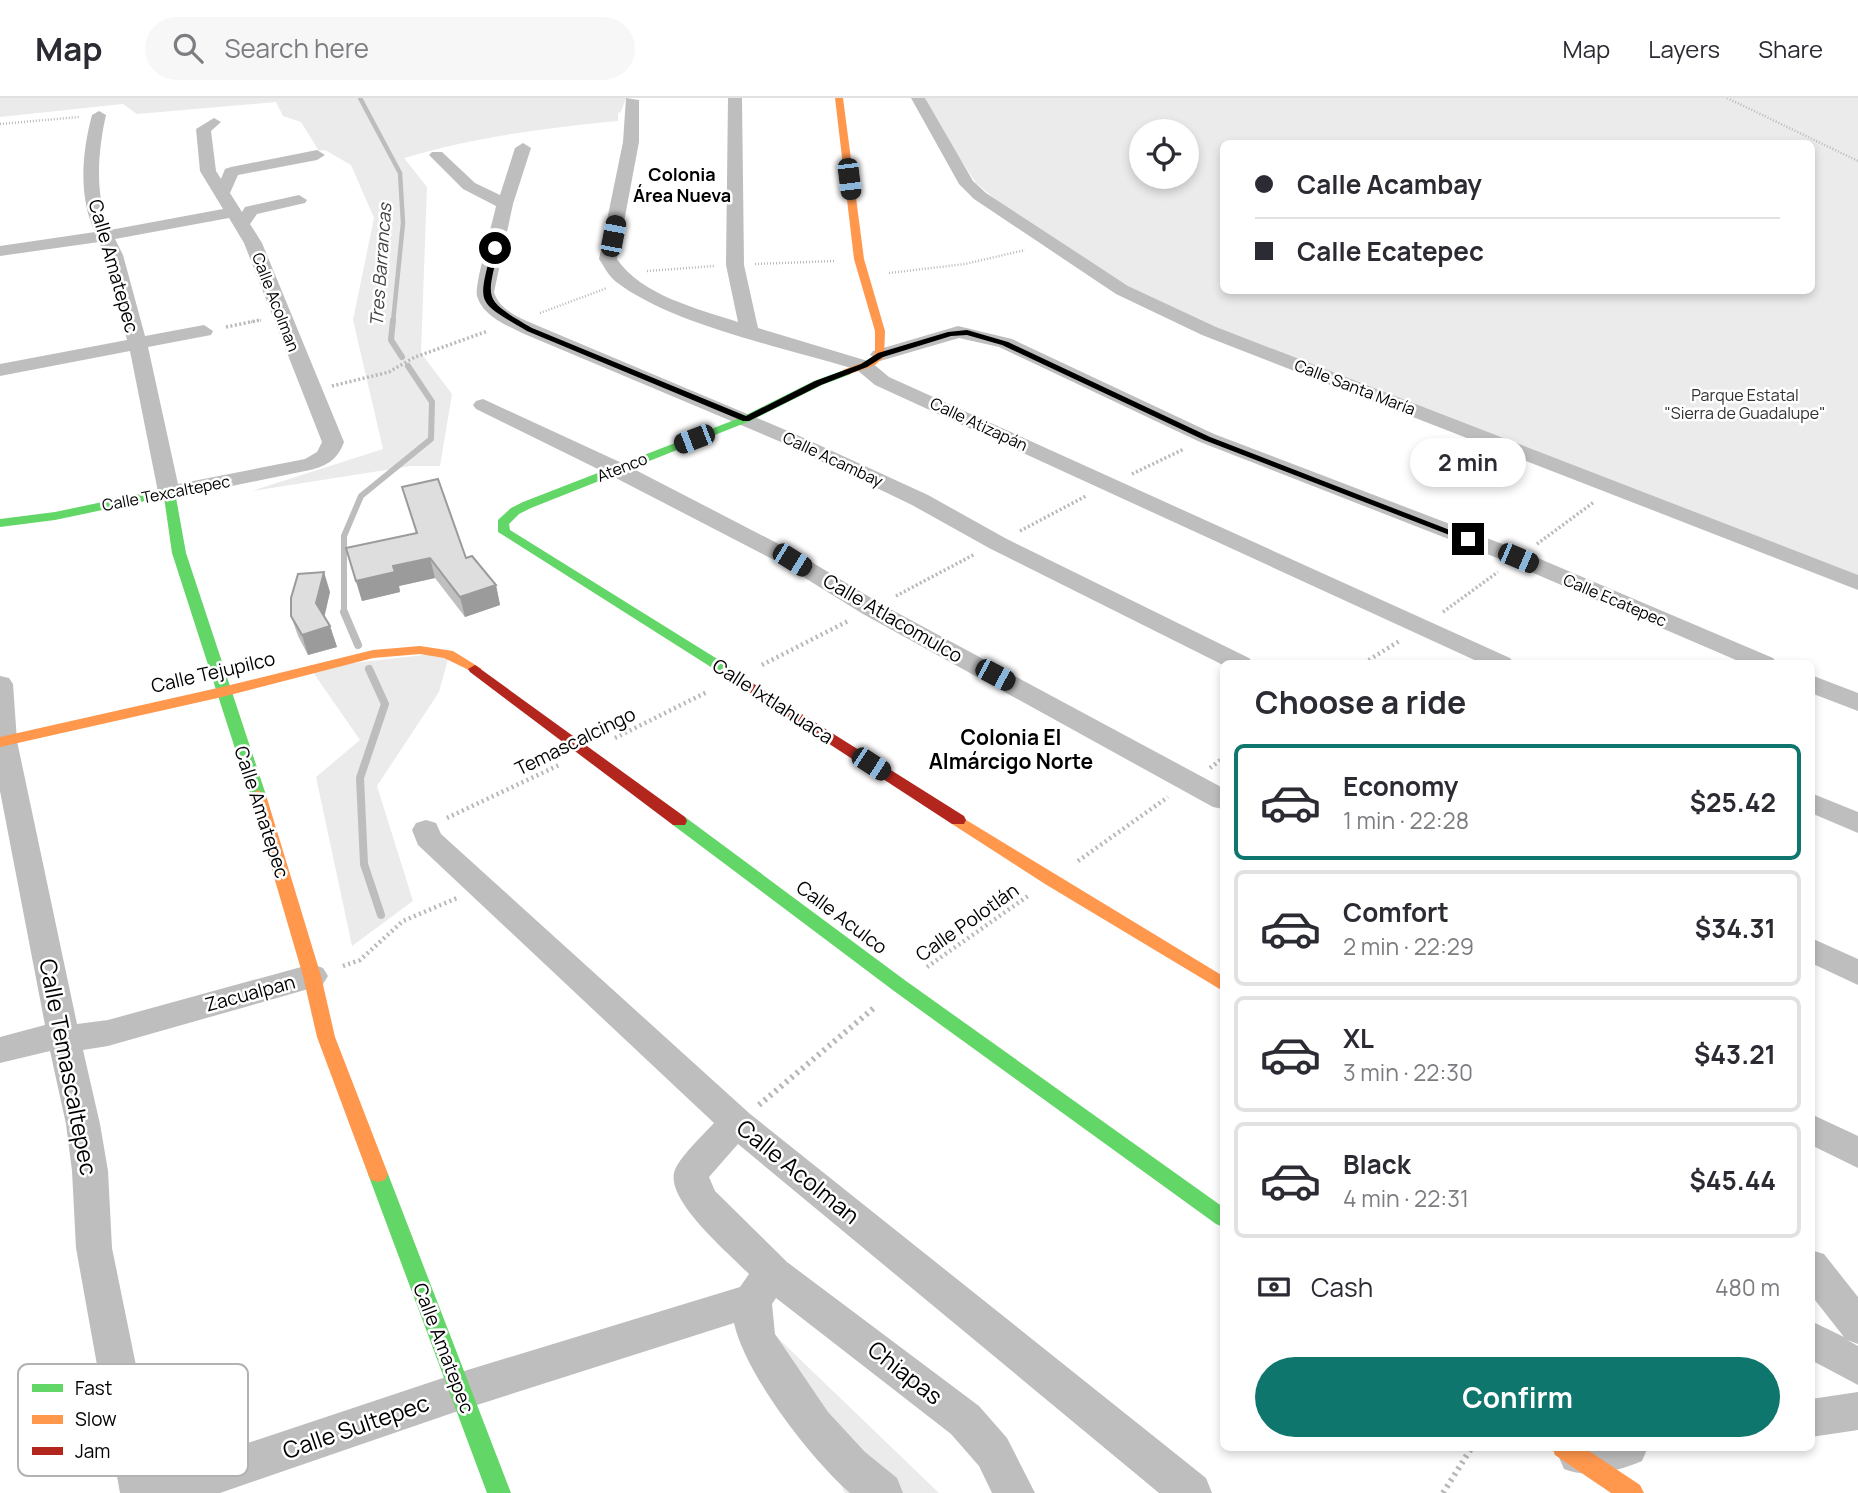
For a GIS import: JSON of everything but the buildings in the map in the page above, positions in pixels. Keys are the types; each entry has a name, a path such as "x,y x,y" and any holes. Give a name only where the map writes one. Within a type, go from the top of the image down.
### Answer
{"street":[{"path":"735,98 735,265 749,331"},
{"path":"839,98 859,259 880,331 872,360"},
{"name":"Calle Santa María","path":"918,98 967,184 980,196 1050,244 1122,290 1209,331 1858,583"},
{"path":"624,281 609,267 608,259 631,142 632,100"},
{"name":"Calle Amatepec","path":"99,114 91,147 94,205 114,255 140,352 179,554 263,812 312,976 326,1037 342,1084 499,1493"},
{"name":"Calle Acolman","path":"214,121 204,127 208,172 253,243 333,442 329,453"},
{"name":"Calle Acambay","path":"523,148 505,204 485,298 498,311 515,322 746,419 920,500 997,542 1234,660"},
{"path":"220,193 226,187 231,172 317,155"},
{"path":"437,155 470,186 505,204"},
{"path":"0,251 237,219 251,210 299,200"},
{"name":"Calle Atizapán","path":"624,281 680,307 749,331 872,360 882,381 1495,660"},
{"path":"0,370 204,331"},
{"name":"Calle Ecatepec","path":"872,360 958,332 1005,343 1207,438 1518,558 1757,660"},
{"name":"Atenco","path":"502,527 515,511 746,419 872,360"},
{"name":"Calle Atlacomulco","path":"483,405 616,469 792,560 872,608 1220,798"},
{"name":"Calle Texcaltepec","path":"0,523 55,516 310,464 329,453"},
{"name":"Calle Ixtlahuaca","path":"502,527 509,537 736,678 1051,880 1220,982"},
{"name":"Calle Tejupilco","path":"2,741 222,692 373,654 397,650 436,651"},
{"name":"Calle Aculco","path":"436,651 464,661 900,986 1220,1216"},
{"name":"Calle Temascaltepec","path":"0,684 2,741 83,1124 90,1171 94,1248 116,1364"},
{"path":"1815,685 1858,703"},
{"path":"1815,804 1858,823"},
{"name":"Calle Acolman","path":"426,830 428,838 481,888 737,1123 1191,1493"},
{"path":"1815,951 1858,973"},
{"name":"Zacualpan","path":"0,1050 44,1038 84,1037 108,1033 312,976"},
{"name":"Chiapas","path":"737,1123 695,1167 692,1182 702,1202 764,1287 965,1420 993,1452 1014,1493"},
{"path":"1815,1130 1858,1153"},
{"path":"1815,1271 1858,1326"},
{"path":"764,1287 753,1324 758,1342 768,1360 814,1426 850,1466 882,1493"},
{"name":"Calle Sultepec","path":"248,1463 764,1287"},
{"path":"1815,1341 1858,1367"},
{"path":"1815,1417 1858,1411"},
{"path":"1569,1451 1632,1493"},
{"name":"Calle Sultepec","path":"160,1493 210,1476"}],"path":[{"path":"1727,98 1814,140"},
{"path":"0,124 99,114"},
{"path":"1815,140 1858,161"},
{"path":"864,276 965,264 1050,244"},
{"path":"311,391 389,372 415,356 515,322 653,269 859,259"},
{"path":"204,331 281,316"},
{"path":"1369,660 1422,628 1615,487"},
{"name":"Temascalcingo","path":"426,830 736,678"},
{"name":"Calle Polotlán","path":"737,1123 900,986 1220,760"},
{"name":"Zacualpan","path":"312,976 360,960 403,921 481,888"},
{"path":"1443,1493 1469,1451"}],"green space":[{"path":"0,98 626,98 621,112 618,113 618,121 510,134 404,158 427,187 421,353 452,394 440,466 411,466 252,491 383,449 353,320 374,218 351,165 325,150 319,151 301,122 283,116 276,102 137,114 123,104 0,117"},
{"name":"Parque Estatal \"Sierra de Guadalupe\"","path":"925,98 1858,98 1858,579 1263,351 1130,287 1017,217 976,183 943,133"},
{"path":"450,652 439,692 377,786 413,901 352,946 316,777 360,740 310,668"},
{"path":"754,1315 939,1493 845,1493"}],"waterway":[{"name":"Tres Barrancas","path":"360,98 400,173 403,223 393,322"},
{"name":"Tres Barrancas","path":"393,320 391,340 402,357"},
{"name":"Tres Barrancas","path":"344,612 344,536 361,496 431,439 432,402 408,366"},
{"name":"Tres Barrancas","path":"344,612 358,645"},
{"name":"Tres Barrancas","path":"369,669 385,704 360,778 364,864 381,915"}],"traffic: fast":[{"path":"730,673 504,532 503,523 515,511 527,505 746,419 818,383 847,372"},
{"path":"0,523 55,516 169,492 179,553 258,795"},
{"path":"679,821 900,986 1220,1216"},
{"path":"378,1174 499,1493"}],"traffic: slow":[{"path":"839,98 859,259 880,331 880,355 871,363 847,372"},
{"path":"0,742 222,692 373,654 420,650 448,654 475,669"},
{"path":"258,795 312,976 326,1037 378,1174"},
{"path":"958,820 1220,982"},
{"path":"1569,1451 1632,1493"}],"traffic: jam":[{"path":"475,669 679,821"},
{"path":"730,673 958,820"}],"district":[{"name":"Colonia Área Nueva","path":"682,185"},
{"name":"Colonia El Almárcigo Norte","path":"1011,750"}],"route":[{"path":"495,248 485,298 498,311 529,329 746,419 818,383 864,366 880,355 951,333 967,332 1005,343 1207,438 1468,539"}]}
